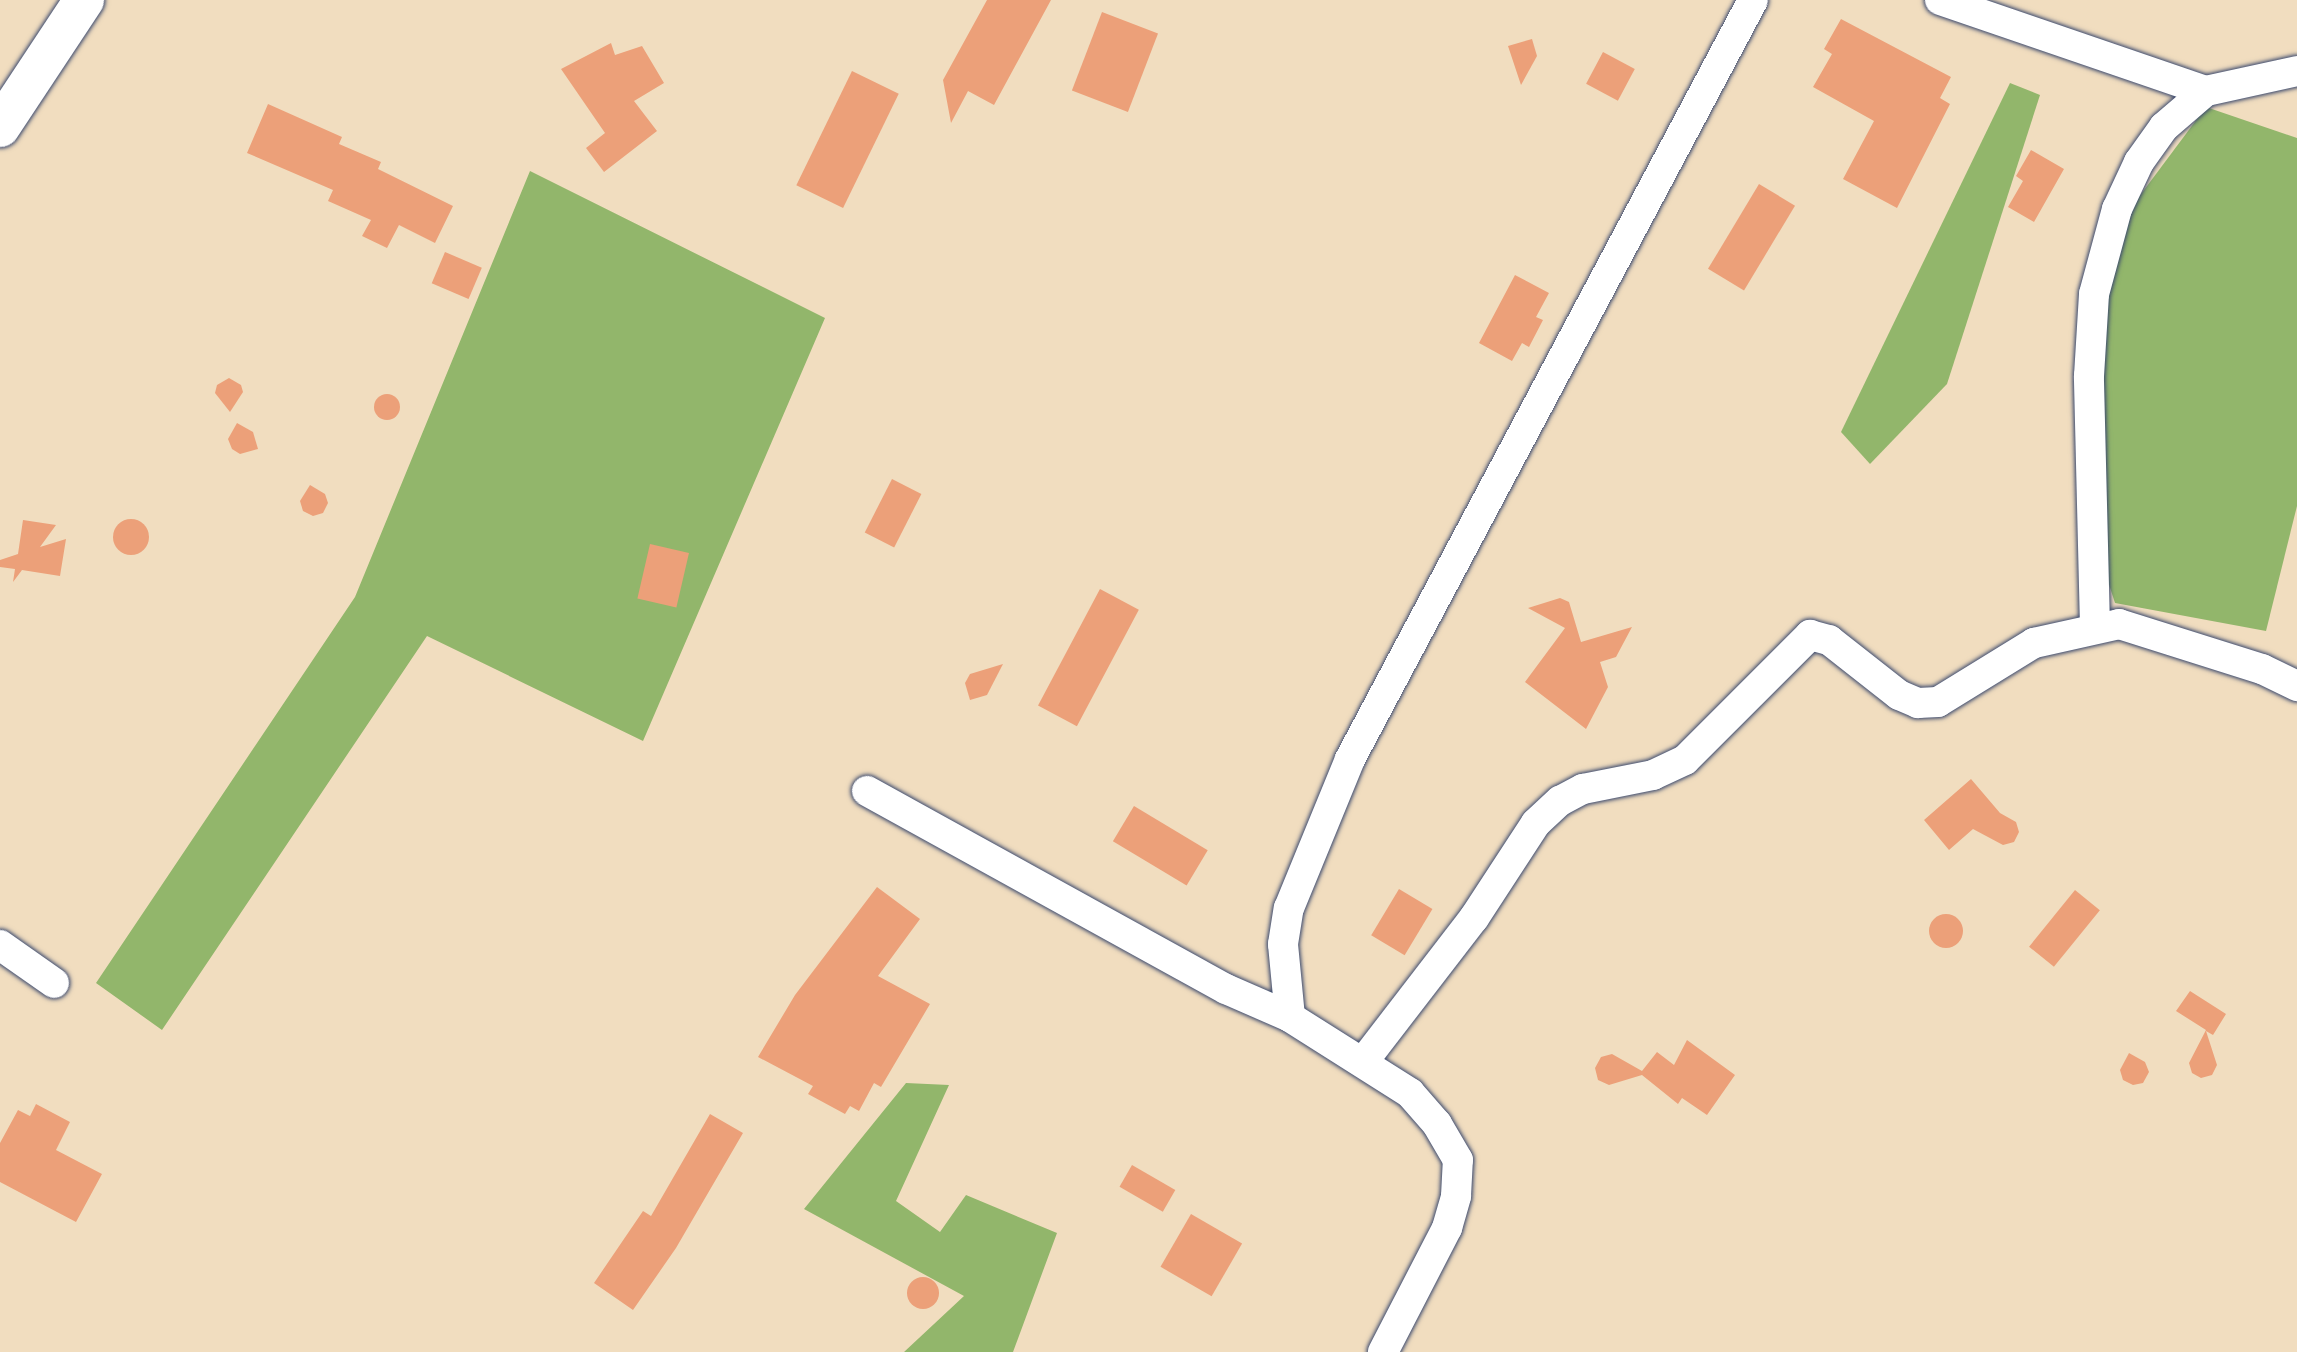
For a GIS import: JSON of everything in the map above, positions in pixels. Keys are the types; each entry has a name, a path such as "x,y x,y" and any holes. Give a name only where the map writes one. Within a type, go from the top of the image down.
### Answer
{"main road":[{"path":"0,127 84,0"}],"street":[{"path":"1290,1017 1283,944 1289,908 1350,759 1753,0"},
{"path":"1940,0 2206,91"},
{"path":"2095,627 2089,376 2094,294 2118,209 2139,162 2164,126 2206,91 2297,70"},
{"path":"1363,1062 1474,918 1536,823 1560,801 1583,789 1653,775 1685,760 1810,636 1829,640 1898,695 1918,703 1938,702 2034,643 2119,624 2262,669 2297,686"},
{"path":"867,790 1226,990 1290,1017 1410,1093 1437,1124 1458,1160 1456,1196 1447,1228 1383,1352"},
{"path":"0,945 54,983"}],"green space":[{"path":"2010,83 2040,95 1947,384 1870,464 1841,432"},
{"path":"2206,107 2297,138 2297,506 2266,631 2115,603 2079,492 2103,245"},
{"path":"530,171 825,318 643,741 427,636 162,1030 96,983 355,597"},
{"path":"906,1083 949,1085 896,1201 940,1232 966,1195 1057,1233 1013,1352 904,1352 964,1296 804,1209"}],"building":[{"path":"987,0 1051,0 994,105 968,91 951,123 943,80"},
{"path":"1102,12 1158,34 1128,112 1072,90"},
{"path":"1841,19 1951,77 1940,98 1950,104 1897,208 1843,179 1874,121 1813,87 1832,54 1824,49"},
{"path":"1532,39 1537,56 1521,85 1508,46"},
{"path":"611,43 615,55 642,46 664,83 634,101 657,131 604,172 586,148 605,133 561,69"},
{"path":"1603,52 1635,69 1618,101 1586,84"},
{"path":"852,71 899,94 843,208 796,185"},
{"path":"268,104 342,137 339,144 381,162 378,169 453,206 435,243 399,225 387,248 362,236 371,220 328,201 333,190 247,153"},
{"path":"2031,150 2064,169 2034,222 2008,207 2023,181 2016,176"},
{"path":"1759,184 1795,206 1744,290 1708,269"},
{"path":"445,252 482,268 469,299 432,283"},
{"path":"1515,275 1549,293 1536,317 1543,320 1529,347 1522,343 1512,361 1479,343"},
{"path":"229,378 241,385 243,392 230,412 215,393 217,385"},
{"path":"387,394 396,398 400,407 396,416 387,420 378,416 374,407 378,398"},
{"path":"237,423 253,432 258,449 240,454 232,449 228,439"},
{"path":"892,479 921,494 894,547 865,532"},
{"path":"310,485 325,494 328,503 323,513 313,516 303,511 300,501"},
{"path":"131,519 144,524 149,537 144,550 131,555 118,550 113,537 118,524"},
{"path":"23,520 56,525 40,547 66,539 60,576 22,570 13,582 15,569 0,567 0,560 18,554"},
{"path":"650,544 689,553 676,608 637,599"},
{"path":"1100,589 1139,610 1077,726 1038,706"},
{"path":"1560,598 1569,602 1581,642 1632,627 1616,657 1600,662 1608,687 1586,729 1525,682 1565,628 1528,608"},
{"path":"1003,664 987,695 970,700 965,683 970,674"},
{"path":"1971,779 2000,813 2016,822 2019,832 2014,842 2003,845 1973,829 1949,850 1924,820"},
{"path":"1134,806 1208,850 1187,885 1113,841"},
{"path":"877,887 920,919 878,976 930,1004 881,1087 874,1083 859,1111 850,1106 845,1114 808,1094 813,1086 758,1057 795,995"},
{"path":"1399,889 1432,909 1405,955 1371,935"},
{"path":"2075,890 2100,910 2054,967 2029,947"},
{"path":"1946,914 1958,919 1963,931 1958,943 1946,948 1934,943 1929,931 1934,919"},
{"path":"2190,991 2226,1014 2213,1035 2206,1031 2217,1065 2212,1075 2201,1078 2192,1073 2189,1063 2206,1030 2176,1011"},
{"path":"1687,1040 1735,1075 1707,1115 1682,1098 1678,1104 1642,1075 1609,1085 1598,1080 1595,1068 1601,1057 1612,1054 1642,1071 1657,1052 1674,1065"},
{"path":"2129,1053 2145,1062 2149,1072 2143,1083 2133,1085 2123,1080 2120,1070"},
{"path":"36,1104 70,1122 56,1150 102,1174 76,1222 0,1182 0,1143 18,1110 30,1116"},
{"path":"710,1114 743,1133 676,1248 633,1310 594,1283 643,1211 651,1216"},
{"path":"1132,1165 1175,1190 1163,1212 1120,1187"},
{"path":"1191,1214 1242,1244 1212,1296 1160,1267"},
{"path":"923,1277 934,1282 939,1293 934,1304 923,1309 912,1304 907,1293 912,1282"}]}
